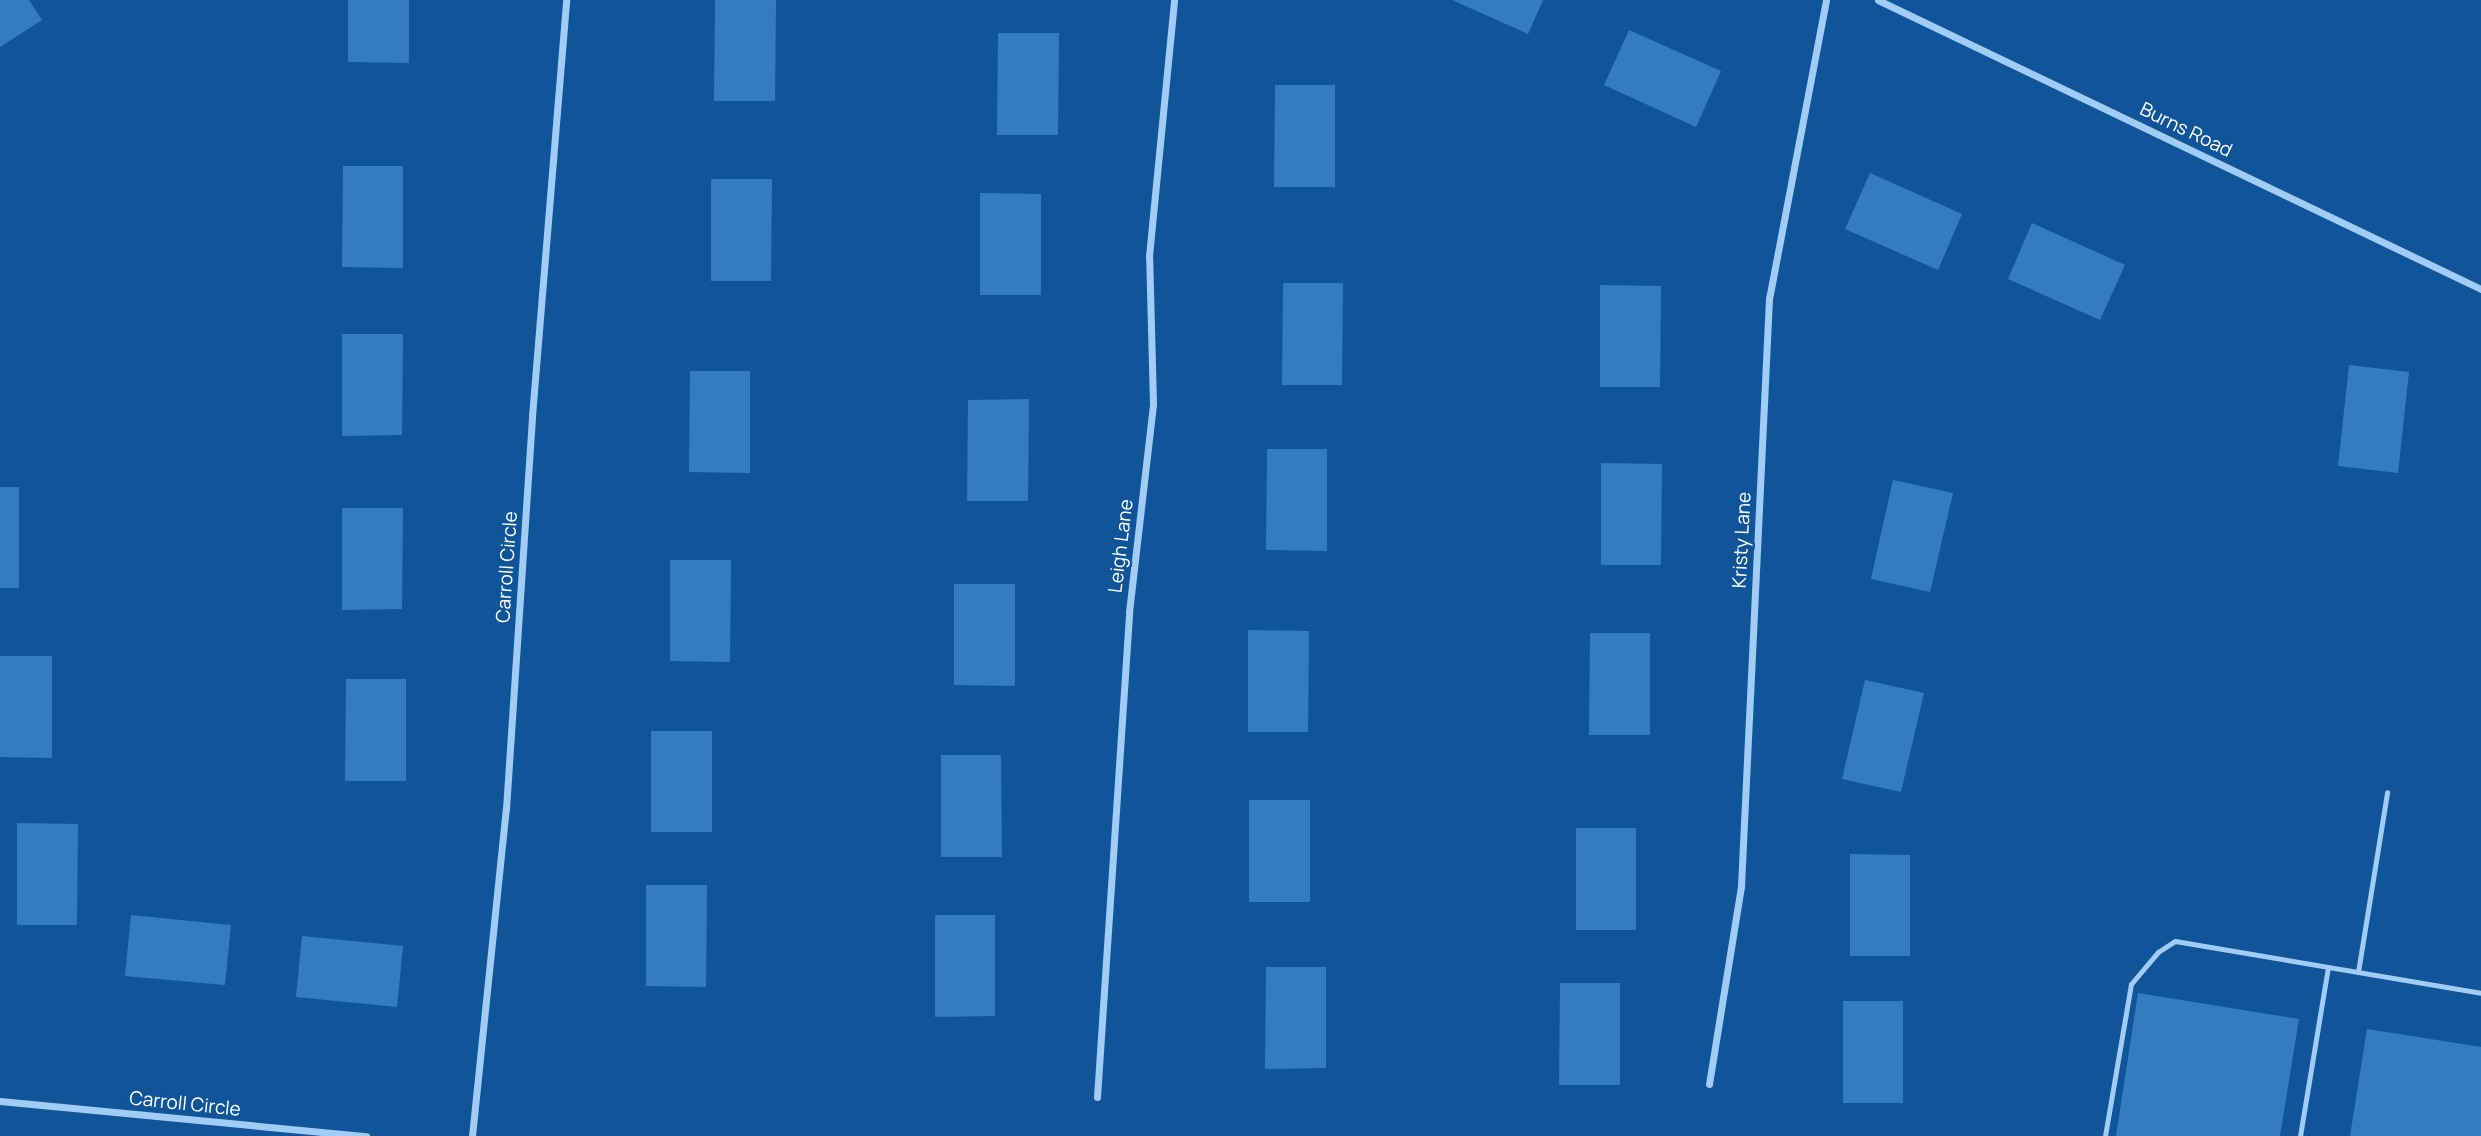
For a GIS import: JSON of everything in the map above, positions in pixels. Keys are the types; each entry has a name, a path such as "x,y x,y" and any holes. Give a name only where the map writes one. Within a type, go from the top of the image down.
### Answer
{"street":[{"name":"Carroll Circle","path":"472,1136 506,809 531,429 566,0"},
{"name":"Leigh Lane","path":"1097,1097 1129,612 1153,404 1149,256 1174,0"},
{"name":"Kristy Lane","path":"1709,1084 1741,886 1769,299 1826,0"},
{"name":"Burns Road","path":"1878,0 2481,289"},
{"name":"Carroll Circle","path":"0,1101 366,1136"}],"lane":[{"path":"2358,972 2387,792"},
{"path":"2105,1136 2131,984 2158,952 2175,941 2481,993"},
{"path":"2300,1136 2328,967"}],"building":[{"path":"0,0 29,0 42,20 0,47"},
{"path":"348,0 409,0 409,63 348,62"},
{"path":"715,0 776,0 775,101 714,101"},
{"path":"1452,0 1543,0 1528,34"},
{"path":"1629,30 1721,71 1696,127 1604,85"},
{"path":"998,33 1059,33 1058,135 997,135"},
{"path":"1275,85 1335,85 1335,187 1274,187"},
{"path":"343,166 403,166 403,268 342,267"},
{"path":"1870,173 1962,214 1938,270 1845,229"},
{"path":"711,179 772,179 771,281 711,281"},
{"path":"980,193 1041,194 1041,295 980,295"},
{"path":"2032,223 2125,265 2100,320 2008,279"},
{"path":"1283,283 1343,283 1342,385 1282,385"},
{"path":"1600,285 1661,286 1660,387 1600,387"},
{"path":"342,334 403,334 402,435 342,436"},
{"path":"2349,365 2409,372 2398,473 2338,466"},
{"path":"690,371 750,371 750,473 689,472"},
{"path":"1029,399 1028,501 967,501 968,400"},
{"path":"1267,449 1327,449 1327,551 1266,550"},
{"path":"1601,463 1662,464 1661,565 1601,565"},
{"path":"1893,480 1953,493 1930,592 1871,579"},
{"path":"0,487 19,487 19,588 0,588"},
{"path":"342,508 403,508 402,609 342,610"},
{"path":"670,560 731,560 730,662 670,661"},
{"path":"954,584 1015,584 1015,686 954,685"},
{"path":"1248,630 1309,631 1308,732 1248,732"},
{"path":"1590,633 1650,633 1650,735 1589,735"},
{"path":"0,656 52,656 52,758 0,757"},
{"path":"346,679 406,679 406,781 345,781"},
{"path":"1865,680 1924,693 1901,792 1842,779"},
{"path":"651,731 712,731 712,832 651,832"},
{"path":"941,755 1001,755 1002,857 941,857"},
{"path":"1249,800 1310,800 1310,902 1249,902"},
{"path":"17,823 78,824 77,925 17,925"},
{"path":"1576,828 1636,828 1636,930 1576,930"},
{"path":"1850,854 1910,855 1910,956 1850,956"},
{"path":"646,885 707,885 706,987 646,986"},
{"path":"131,915 231,925 225,985 125,976"},
{"path":"935,915 995,915 995,1016 935,1017"},
{"path":"302,936 403,946 397,1007 296,997"},
{"path":"1266,967 1326,967 1326,1068 1265,1069"},
{"path":"1560,983 1620,983 1620,1085 1559,1085"},
{"path":"2138,993 2299,1019 2280,1136 2116,1136"},
{"path":"1843,1001 1903,1001 1903,1103 1843,1103"},
{"path":"2367,1029 2481,1047 2481,1136 2350,1136"}]}
